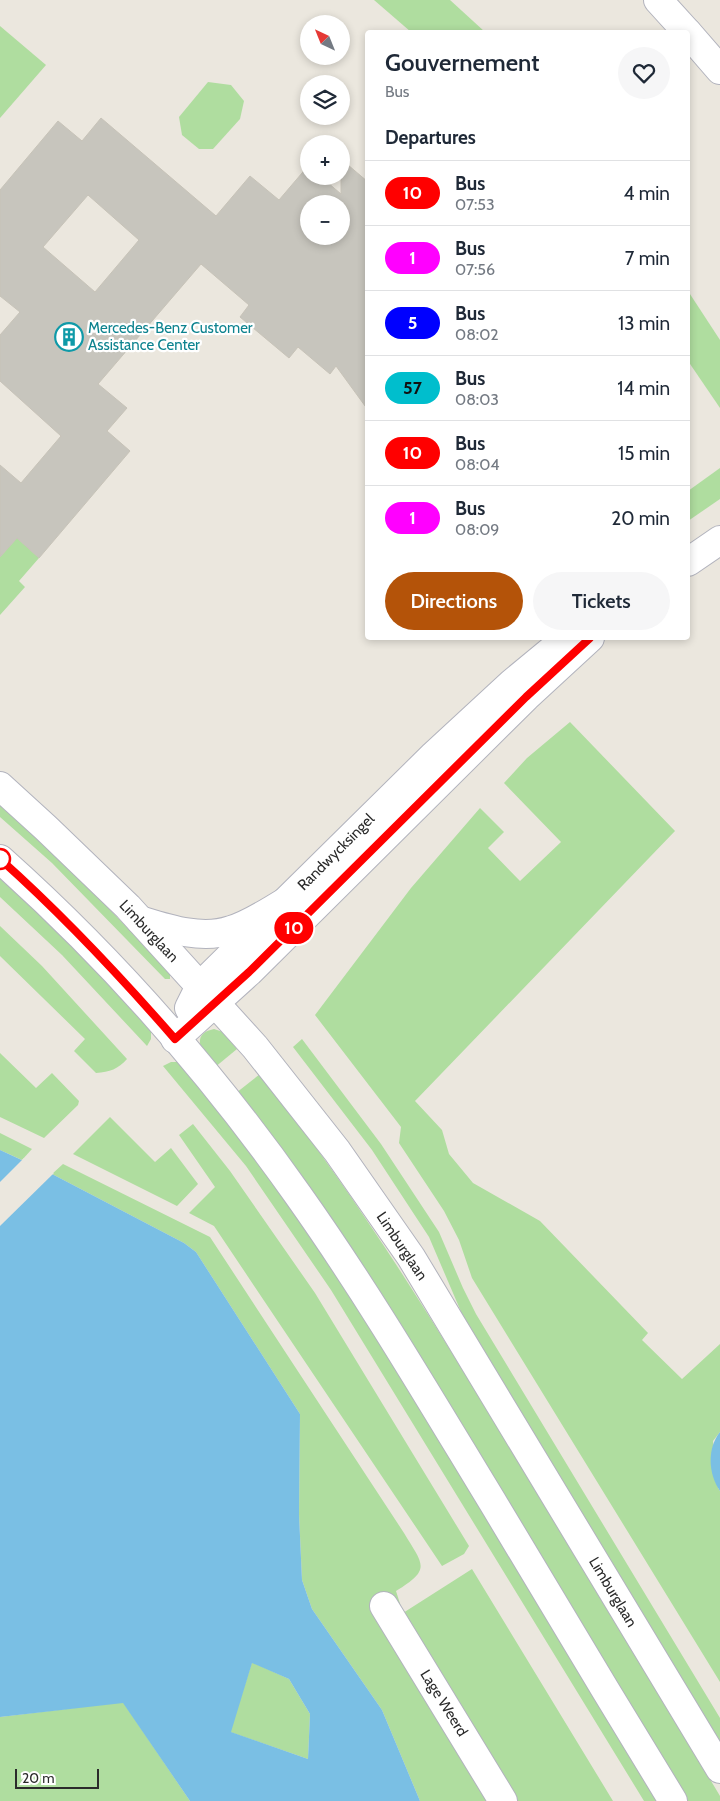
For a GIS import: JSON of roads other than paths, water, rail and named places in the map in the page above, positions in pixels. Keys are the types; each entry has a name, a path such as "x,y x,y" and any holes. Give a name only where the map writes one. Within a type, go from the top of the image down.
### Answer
{"main road":[{"path":"658,0 684,30"},
{"path":"690,36 720,70"},
{"path":"690,561 720,540"},
{"name":"Randwycksingel","path":"175,1039 208,994 287,901 434,755 512,683 566,640"},
{"name":"Randwycksingel","path":"208,994 263,959 526,697 588,640"},
{"name":"Limburglaan","path":"0,786 53,834 140,920 272,1068 337,1151 411,1257 720,1769"},
{"path":"0,859 78,933 128,986 213,1082 298,1195 406,1358 673,1801"},
{"path":"140,920 179,931 222,933 242,925 287,901"},
{"name":"Lage Weerd","path":"384,1606 503,1801"}],"water":[{"path":"0,1150 52,1174 184,1243 196,1252 300,1414 299,1514 302,1580 312,1609 382,1710 420,1801 190,1801 123,1703 0,1717","holes":["252,1663 289,1679 310,1714 308,1759 231,1732"]},
{"path":"720,1432 720,1491 711,1469 711,1453"}],"place":[{"name":"Mercedes-Benz Customer Assistance Center","path":"69,337"}]}
